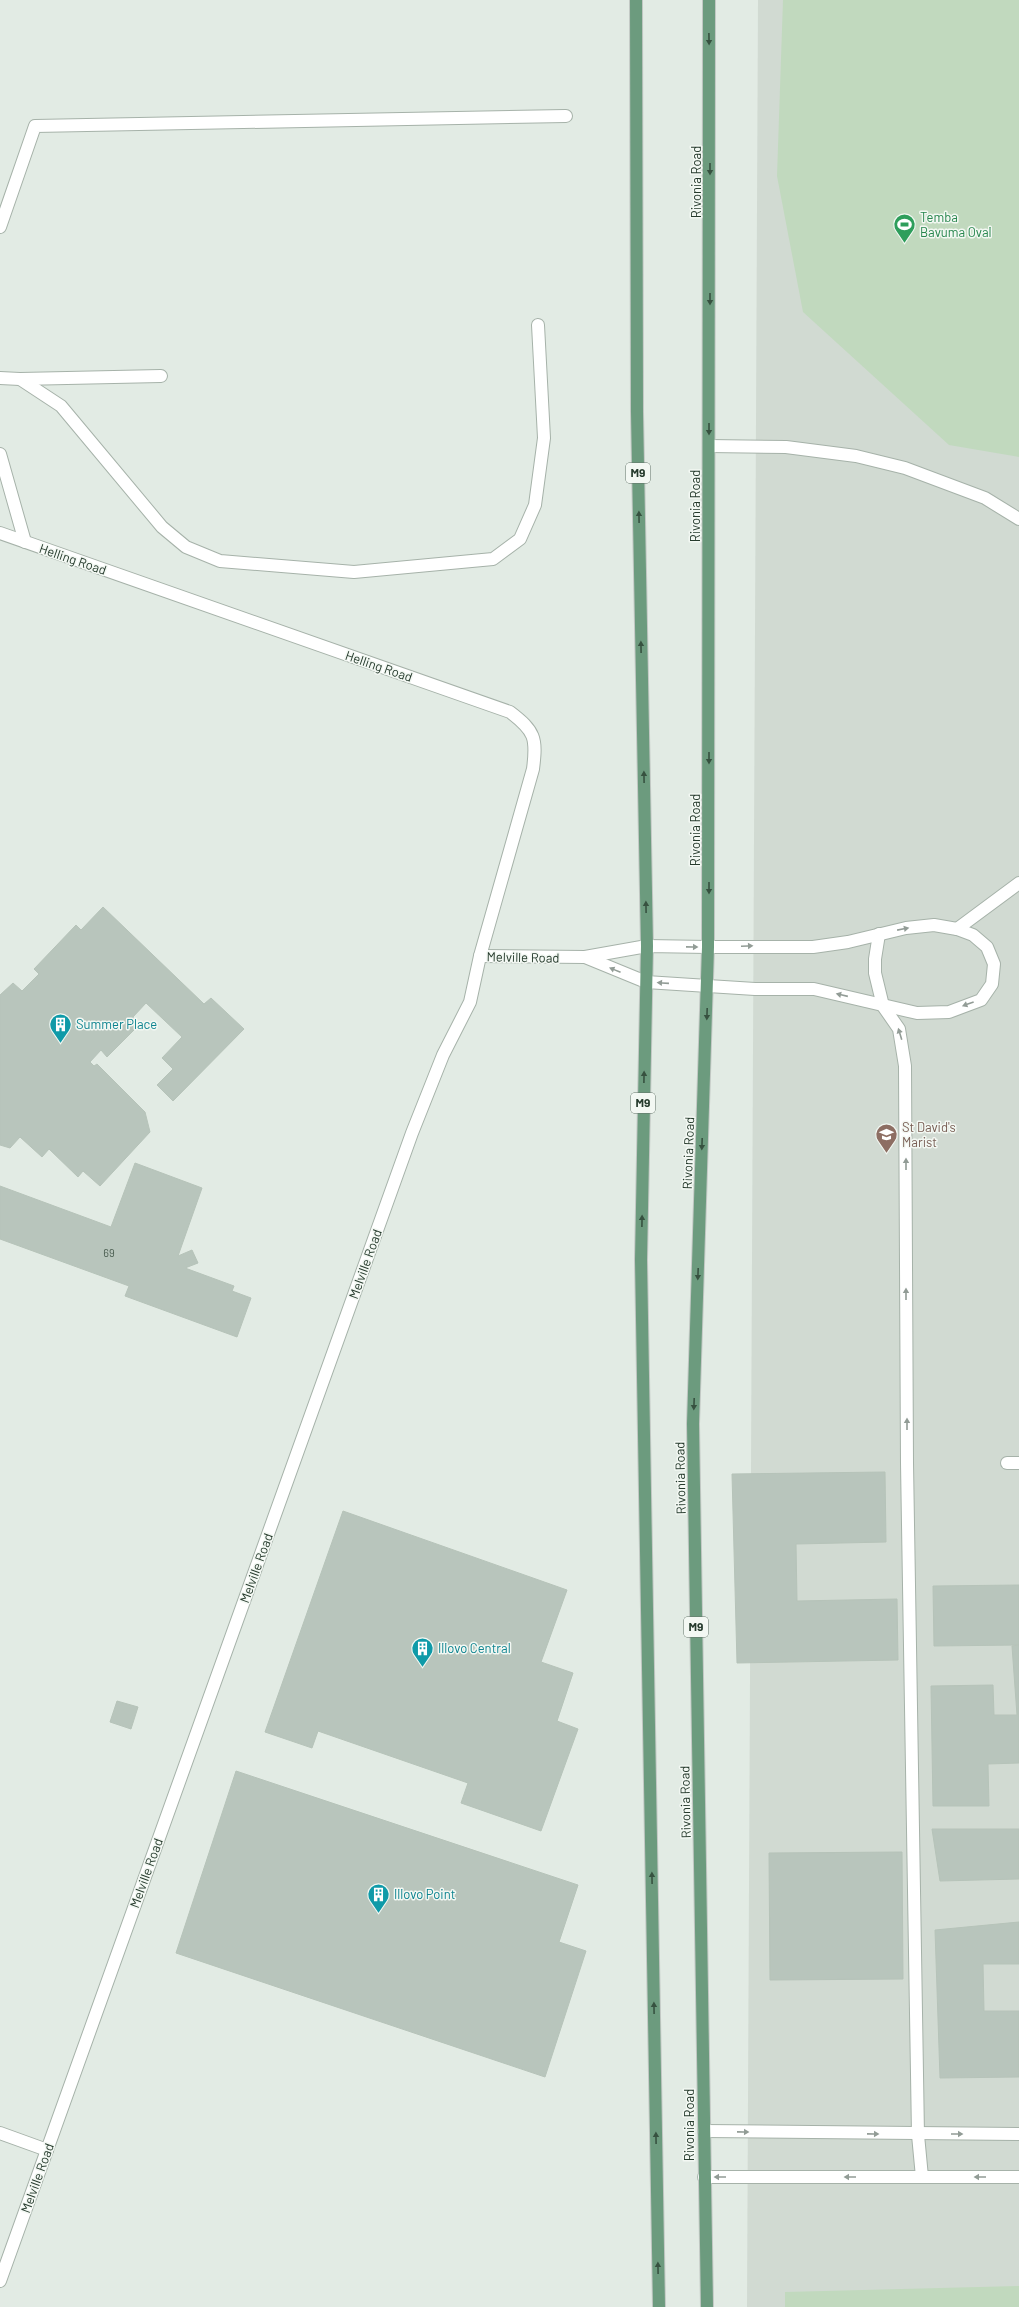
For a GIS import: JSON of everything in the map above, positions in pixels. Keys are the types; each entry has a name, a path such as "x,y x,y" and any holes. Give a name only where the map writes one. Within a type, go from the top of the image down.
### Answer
{"main road":[{"name":"M9","path":"636,0 637,404 647,946 641,1260 659,2307"},
{"name":"Rivonia Road","path":"707,2307 693,1424 708,986 709,0"}],"street":[{"path":"0,227 35,126 566,116"},
{"path":"20,379 61,406 162,527 186,547 220,561 354,572 493,559 520,539 535,505 544,438 538,325"},
{"path":"0,378 20,379 160,376"},
{"path":"709,446 786,447 856,456 905,468 984,498 1019,519"},
{"path":"0,454 25,542"},
{"name":"Helling Road","path":"0,533 510,712 527,725 536,746 533,769 480,956"},
{"path":"957,929 1019,883"},
{"path":"883,1006 917,1013 949,1012 981,1000 992,984 994,964 987,947 973,935 957,929 934,925 906,928 879,934 875,959 875,973 883,1006 899,1029 906,1066 907,1463 918,2135 922,2177"},
{"name":"Melville Road","path":"0,2281 407,1148 443,1055 470,1002 480,956 584,958 647,946 813,947 879,934"},
{"name":"Melville Road","path":"584,958 646,982 755,989 814,989 883,1006"},
{"path":"704,2131 918,2135 1019,2134"},
{"path":"0,2133 47,2150"},
{"path":"704,2177 1019,2177"}],"shaded area":[{"name":"St David's Marist","path":"758,0 1019,0 1019,2307 747,2307"}],"green space":[{"name":"Temba Bavuma Oval","path":"783,0 1019,0 1019,457 949,445 803,312 777,176"},
{"path":"1019,2286 1019,2307 785,2307 785,2292"}],"building":[{"name":"Summer Place","path":"103,907 204,1004 211,998 244,1029 173,1101 157,1085 173,1069 162,1058 182,1037 146,1003 133,1017 135,1029 107,1057 101,1050 90,1062 94,1066 97,1064 145,1112 150,1132 100,1186 83,1171 78,1177 49,1149 42,1157 20,1137 10,1148 0,1145 0,995 13,983 22,991 39,974 34,969 76,925 81,930"},
{"path":"135,1163 202,1188 178,1256 192,1250 198,1263 185,1268 234,1286 232,1291 251,1298 237,1337 125,1296 129,1286 0,1239 0,1186 111,1227"},
{"path":"885,1472 886,1542 796,1544 797,1601 897,1599 898,1660 737,1663 732,1474"},
{"name":"Illovo Central","path":"343,1511 567,1590 541,1662 573,1673 557,1721 578,1729 541,1831 461,1803 468,1783 318,1731 312,1748 265,1732"},
{"path":"1019,1585 1019,1645 934,1646 933,1586"},
{"path":"1019,1645 1019,1763 988,1764 989,1806 933,1806 931,1686 993,1685 994,1715 1017,1715 1012,1646"},
{"path":"117,1701 138,1707 131,1729 110,1722"},
{"name":"Illovo Point","path":"236,1771 578,1885 559,1942 586,1951 545,2077 176,1953"},
{"path":"932,1829 1019,1829 1019,1879 940,1881"},
{"path":"902,1852 903,1979 770,1980 769,1853"},
{"path":"1019,1922 1019,1964 983,1964 984,2011 1019,2011 1019,2077 940,2078 935,1930"}],"place":[{"name":"Temba Bavuma Oval","path":"905,244"},
{"name":"Summer Place","path":"60,1044"},
{"name":"St David's Marist","path":"886,1154"},
{"name":"Illovo Central","path":"423,1668"},
{"name":"Illovo Point","path":"378,1914"}]}
